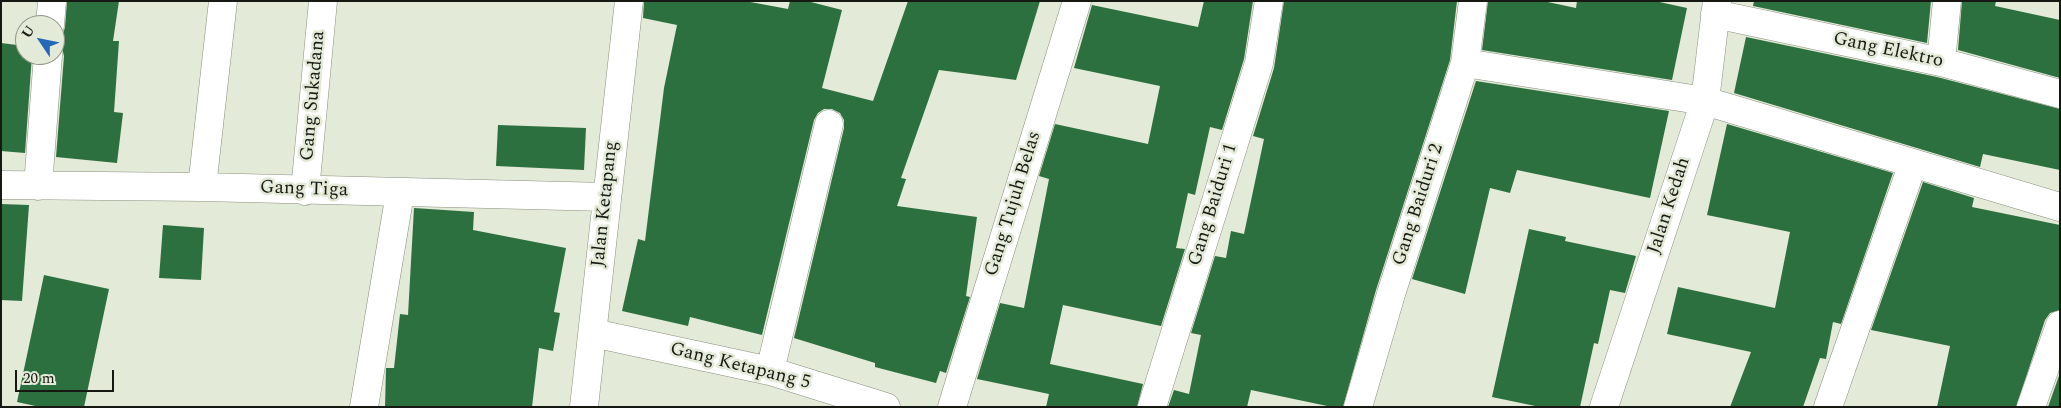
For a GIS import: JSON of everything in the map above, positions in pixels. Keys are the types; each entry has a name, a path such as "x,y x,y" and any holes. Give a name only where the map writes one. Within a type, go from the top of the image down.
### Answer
{"street":[{"path":"51,15 52,1"},
{"path":"202,187 223,1"},
{"name":"Gang Sukadana","path":"305,191 323,1"},
{"name":"Jalan Ketapang","path":"584,407 629,1"},
{"name":"Gang Tujuh Belas","path":"952,407 1077,1"},
{"name":"Gang Baiduri 1","path":"1152,407 1258,63 1269,1"},
{"name":"Gang Baiduri 2","path":"1358,407 1390,294 1465,63 1473,1"},
{"path":"1941,62 1947,1"},
{"name":"Gang Elektro","path":"1716,8 1941,62 2060,94"},
{"name":"Jalan Kedah","path":"1604,407 1705,101 1716,8"},
{"path":"1465,63 1705,101 2060,206"},
{"path":"38,186 47,65"},
{"path":"770,371 829,124"},
{"path":"1828,407 1912,163"},
{"name":"Gang Tiga","path":"1,185 202,187 607,197"},
{"path":"364,407 400,193"},
{"path":"2031,407 2060,325"},
{"name":"Gang Ketapang 5","path":"592,333 770,371 886,407"}],"building":[{"path":"67,1 119,1 113,41 119,41 114,112 123,113 117,163 56,157 63,65 65,65"},
{"path":"644,1 745,1 788,9 790,1 807,1 842,10 822,88 873,101 908,1 1040,1 1016,80 939,70 901,178 906,179 897,206 977,217 966,296 970,297 946,373 940,371 936,383 875,367 875,363 794,338 844,128 844,120 840,113 832,109 824,109 818,113 814,120 762,335 690,317 688,326 622,311 638,239 645,241 664,88 677,25 643,18"},
{"path":"1204,1 1253,1 1244,59 1222,130 1210,127 1195,195 1188,193 1176,248 1185,249 1161,326 1063,305 1050,364 1143,384 1137,407 1046,407 1049,394 977,379 1000,303 1024,308 1049,179 1039,176 1055,124 1148,144 1160,86 1074,68 1092,5 1198,27"},
{"path":"1284,1 1457,1 1450,60 1376,290 1343,407 1332,407 1251,390 1247,407 1168,407 1174,390 1189,394 1201,335 1191,333 1215,256 1226,258 1231,231 1244,234 1264,139 1253,136 1274,68"},
{"path":"1488,1 1543,1 1576,8 1577,1 1655,1 1687,8 1672,80 1482,50"},
{"path":"1754,1 1931,1 1927,43 1753,6"},
{"path":"1962,1 1996,1 1995,6 2060,20 2060,78 1958,50"},
{"path":"1746,37 1937,77 2060,109 2060,170 1983,154 1980,167 1734,93"},
{"path":"1,43 15,45 15,65 31,65 25,153 1,151"},
{"path":"1476,81 1669,111 1650,198 1517,170 1510,193 1490,188 1465,294 1412,279"},
{"path":"1727,124 1893,173 1841,324 1833,322 1826,359 1820,358 1803,407 1730,407 1751,352 1667,334 1678,287 1775,308 1790,232 1707,215"},
{"path":"498,125 586,128 584,170 496,166"},
{"path":"1923,182 1974,198 1972,207 2060,225 2060,310 2050,313 2045,320 2016,407 1937,407 1950,346 1871,330"},
{"path":"1,204 29,205 22,301 1,300"},
{"path":"414,208 474,212 473,230 566,248 554,312 560,313 553,351 539,348 532,407 385,407 386,368 394,368 400,314 408,315"},
{"path":"163,225 204,228 201,280 159,278"},
{"path":"1529,229 1566,237 1565,241 1636,256 1625,293 1610,290 1598,344 1594,343 1580,407 1540,407 1492,397"},
{"path":"44,275 109,289 84,407 40,407 17,402"},
{"path":"2060,373 2060,407 2048,407"}]}
